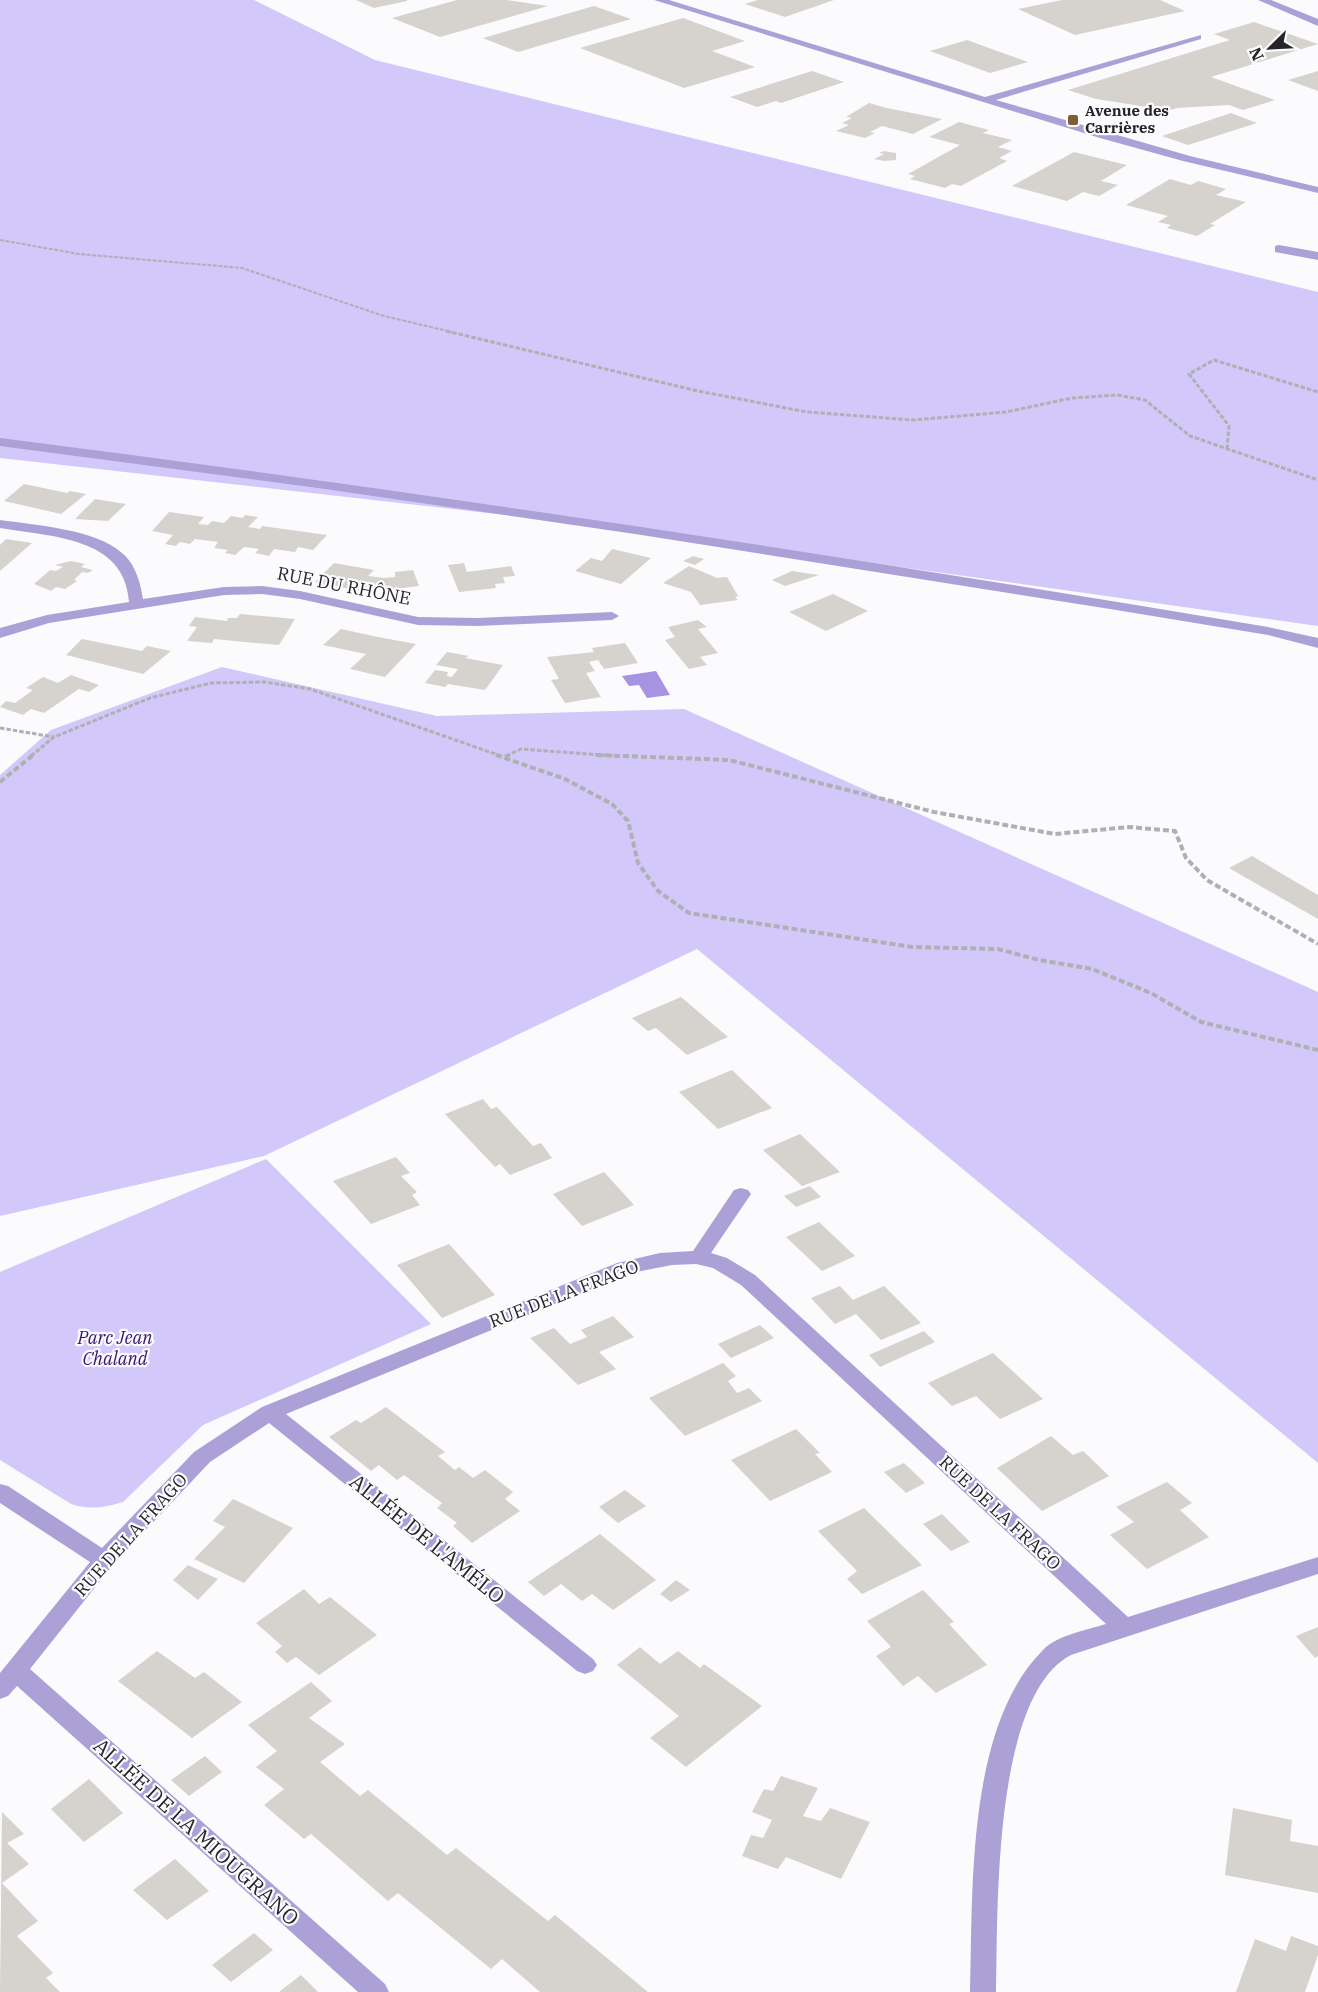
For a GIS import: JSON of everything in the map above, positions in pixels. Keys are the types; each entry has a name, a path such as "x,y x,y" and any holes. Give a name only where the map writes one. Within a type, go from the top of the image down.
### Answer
{"street":[{"path":"659,0 1171,155 1318,190"},
{"path":"1263,0 1318,23"},
{"path":"985,100 1197,37"},
{"path":"1279,249 1318,256"},
{"path":"0,442 510,509 886,567 1268,631 1318,643"},
{"path":"0,524 67,537 92,544 118,556 136,591 136,603"},
{"name":"RUE DU RHÔNE","path":"0,633 46,619 136,603 224,591 262,590 300,595 418,621 478,622 612,616"},
{"path":"698,1258 741,1194"},
{"name":"RUE DE LA FRAGO","path":"8,1681 104,1560 202,1457 270,1412 624,1268 658,1259 698,1258 720,1263 748,1280 1123,1626"},
{"name":"ALLÉE DE L'AMÉLO","path":"270,1412 585,1665"},
{"path":"0,1492 104,1560"},
{"path":"983,1992 991,1817 1005,1739 1023,1695 1052,1654 1123,1626 1318,1565"},
{"name":"ALLÉE DE LA MIOUGRANO","path":"8,1681 376,1992"}],"path":[{"path":"0,240 80,254 242,268 384,316 698,392 807,412 913,420 1006,412 1072,398 1117,395 1145,400 1190,436 1318,480"},
{"path":"1227,449 1229,426 1189,374 1214,360 1318,393"},
{"path":"0,782 54,737 150,698 211,684 264,682 310,689 566,779 612,804 628,821 638,863 658,891 689,914 912,947 998,949 1040,960 1092,969 1151,993 1201,1022 1318,1050"},
{"path":"0,728 54,737"},
{"path":"504,757 521,749 650,759 729,760 934,812 1055,834 1129,826 1175,831 1186,858 1207,880 1318,944"}],"green space":[{"path":"0,0 254,0 375,60 1318,292 1318,626 639,530 0,458"},
{"path":"222,667 437,716 684,709 1318,992 1318,1463 697,949 264,1156 0,1216 0,775 51,730"},
{"name":"Parc Jean Chaland","path":"266,1159 431,1324 203,1425 123,1502 97,1508 71,1504 0,1460 0,1272"}],"shaded area":[{"path":"656,671 670,695 647,698 639,685 629,686 622,676"}],"building":[{"path":"356,0 407,0 407,1 374,8"},
{"path":"457,0 507,0 548,6 440,37 392,18"},
{"path":"758,0 834,0 785,17 745,4"},
{"path":"1062,0 1160,0 1185,11 1075,35 1018,9"},
{"path":"594,6 631,19 518,52 483,38"},
{"path":"683,18 745,41 712,51 755,67 684,88 580,48"},
{"path":"1254,22 1318,44 1211,77 1275,100 1243,110 1229,105 1177,108 1163,112 1147,107 1096,99 1068,90 1230,40 1214,34"},
{"path":"967,40 1028,62 990,73 930,51"},
{"path":"812,71 844,82 781,103 776,101 757,107 730,97"},
{"path":"1318,71 1318,91 1288,80"},
{"path":"869,103 942,119 913,134 882,126 870,132 875,133 865,138 836,131 849,125 842,123 852,118 846,117"},
{"path":"1231,113 1257,123 1188,145 1162,136"},
{"path":"959,122 989,130 983,133 1012,140 998,147 1012,151 999,158 1007,161 961,186 952,184 945,188 910,179 915,176 908,174 960,145 929,137"},
{"path":"884,151 896,153 896,160 874,159 884,154 879,153"},
{"path":"1074,152 1127,165 1101,181 1118,185 1099,196 1083,192 1067,201 1012,186"},
{"path":"1170,179 1191,185 1198,181 1226,189 1216,195 1246,202 1210,224 1215,225 1197,236 1167,228 1171,225 1158,222 1168,216 1126,205"},
{"path":"24,484 67,493 70,491 86,494 61,514 4,501"},
{"path":"95,499 126,504 108,521 75,519"},
{"path":"169,512 204,517 198,524 208,525 212,521 224,523 231,516 243,518 245,515 258,517 248,527 260,529 262,526 327,535 313,550 298,547 295,552 274,549 269,556 255,553 259,549 244,547 235,555 225,553 228,550 214,548 218,542 195,539 190,544 180,542 176,546 165,544 173,535 152,531"},
{"path":"6,539 32,543 0,571 0,545"},
{"path":"612,549 651,558 621,584 575,571 591,558 602,561"},
{"path":"693,556 704,559 695,565 683,561"},
{"path":"71,561 85,564 81,567 93,570 88,573 82,572 74,580 77,581 65,589 56,587 51,591 34,584 50,570 56,571 63,567 55,565"},
{"path":"334,563 374,570 368,576 384,578 395,577 395,572 413,570 419,586 387,590 370,587 364,592 315,582"},
{"path":"464,563 467,572 511,566 515,576 503,577 505,583 495,584 496,588 459,592 448,565"},
{"path":"689,566 717,578 727,577 738,600 700,605 691,592 663,583"},
{"path":"792,571 819,575 785,586 772,580"},
{"path":"833,594 868,611 826,631 789,612"},
{"path":"240,614 295,619 279,645 214,639 212,643 187,641 197,627 189,626 195,617 227,621 228,618 237,618"},
{"path":"698,620 707,627 698,629 718,653 700,657 707,665 689,669 665,640 675,637 668,627"},
{"path":"341,629 416,644 385,677 350,669 366,654 323,645"},
{"path":"82,639 142,651 147,646 171,651 143,674 66,655"},
{"path":"625,643 638,663 604,669 598,660 589,662 595,671 586,673 601,697 565,703 551,680 559,679 547,657 594,652 592,648"},
{"path":"447,652 503,665 485,690 425,683 435,670 448,672 447,676 452,677 458,669 436,665"},
{"path":"71,675 99,685 89,692 79,689 44,713 31,709 23,715 0,707 6,701 15,703 33,690 26,688 43,677 58,683"},
{"path":"1252,856 1318,895 1318,919 1229,868"},
{"path":"681,997 728,1037 687,1055 656,1028 648,1031 632,1018"},
{"path":"732,1070 772,1108 718,1129 679,1092"},
{"path":"483,1099 491,1109 497,1107 533,1146 541,1143 552,1158 510,1175 500,1164 495,1167 445,1114"},
{"path":"800,1134 840,1172 802,1186 763,1150"},
{"path":"396,1157 410,1173 401,1176 417,1192 412,1195 420,1205 371,1224 333,1181"},
{"path":"604,1172 634,1205 582,1226 553,1194"},
{"path":"810,1186 821,1197 796,1207 784,1196"},
{"path":"819,1222 855,1256 822,1271 786,1237"},
{"path":"449,1244 495,1295 442,1318 397,1265"},
{"path":"840,1286 853,1300 884,1286 921,1323 881,1340 856,1314 835,1324 811,1298"},
{"path":"613,1316 634,1337 599,1352 616,1369 578,1385 530,1338 554,1328 570,1344 587,1337 581,1330"},
{"path":"760,1325 774,1338 731,1358 718,1344"},
{"path":"924,1331 935,1342 880,1367 869,1355"},
{"path":"993,1353 1043,1399 1000,1419 976,1396 952,1406 928,1383"},
{"path":"723,1363 736,1376 728,1381 737,1393 749,1388 762,1401 685,1436 649,1398"},
{"path":"386,1407 445,1452 438,1456 455,1470 459,1467 473,1478 485,1470 513,1492 505,1499 520,1511 472,1543 453,1526 457,1523 437,1508 442,1503 404,1475 397,1480 379,1465 371,1471 329,1437 356,1420 361,1423"},
{"path":"796,1429 820,1453 815,1454 832,1472 770,1501 731,1460"},
{"path":"1051,1436 1073,1455 1083,1451 1109,1476 1042,1511 997,1468"},
{"path":"904,1463 925,1483 906,1493 884,1472"},
{"path":"1167,1482 1192,1503 1180,1510 1209,1537 1147,1569 1110,1535 1134,1522 1116,1507"},
{"path":"625,1490 646,1506 618,1523 599,1507"},
{"path":"233,1499 293,1528 244,1583 194,1559 225,1527 213,1521"},
{"path":"864,1508 922,1565 862,1594 847,1579 857,1571 818,1531"},
{"path":"942,1514 970,1542 951,1551 923,1524"},
{"path":"600,1534 656,1580 613,1610 592,1594 582,1601 561,1584 544,1596 528,1582"},
{"path":"188,1565 218,1579 198,1600 173,1580"},
{"path":"676,1580 690,1590 671,1602 660,1594"},
{"path":"304,1589 319,1604 330,1597 377,1635 319,1675 296,1657 287,1663 275,1652 282,1646 256,1623"},
{"path":"923,1590 954,1622 949,1624 987,1665 936,1693 918,1676 903,1686 876,1656 891,1647 867,1621"},
{"path":"1318,1627 1318,1656 1315,1658 1296,1636"},
{"path":"640,1647 660,1664 678,1651 700,1668 704,1664 762,1706 686,1767 650,1738 679,1716 617,1665"},
{"path":"157,1651 195,1678 204,1672 242,1702 192,1738 118,1681"},
{"path":"311,1682 332,1701 309,1718 345,1744 320,1762 360,1796 368,1790 447,1855 456,1848 548,1921 555,1915 648,1992 540,1992 502,1959 491,1969 398,1893 388,1901 311,1834 304,1839 264,1805 284,1789 256,1767 277,1751 248,1725"},
{"path":"205,1756 222,1772 189,1796 171,1780"},
{"path":"781,1776 818,1788 803,1816 821,1821 830,1808 870,1822 841,1879 786,1857 778,1869 742,1856 751,1835 763,1838 772,1820 752,1812 764,1789 773,1791"},
{"path":"89,1779 123,1813 84,1842 51,1809"},
{"path":"1233,1808 1292,1820 1290,1841 1318,1846 1318,1893 1225,1875"},
{"path":"2,1812 24,1834 7,1843 29,1864 2,1883 38,1921 17,1936 53,1973 46,1978 60,1992 0,1992"},
{"path":"175,1859 209,1891 167,1920 133,1890"},
{"path":"254,1933 273,1950 231,1982 212,1965"},
{"path":"1291,1936 1318,1946 1318,1955 1305,1992 1236,1992 1255,1939 1286,1951"},
{"path":"301,1975 318,1992 279,1992"}],"place":[{"name":"Avenue des Carrières","path":"1073,120"}]}
